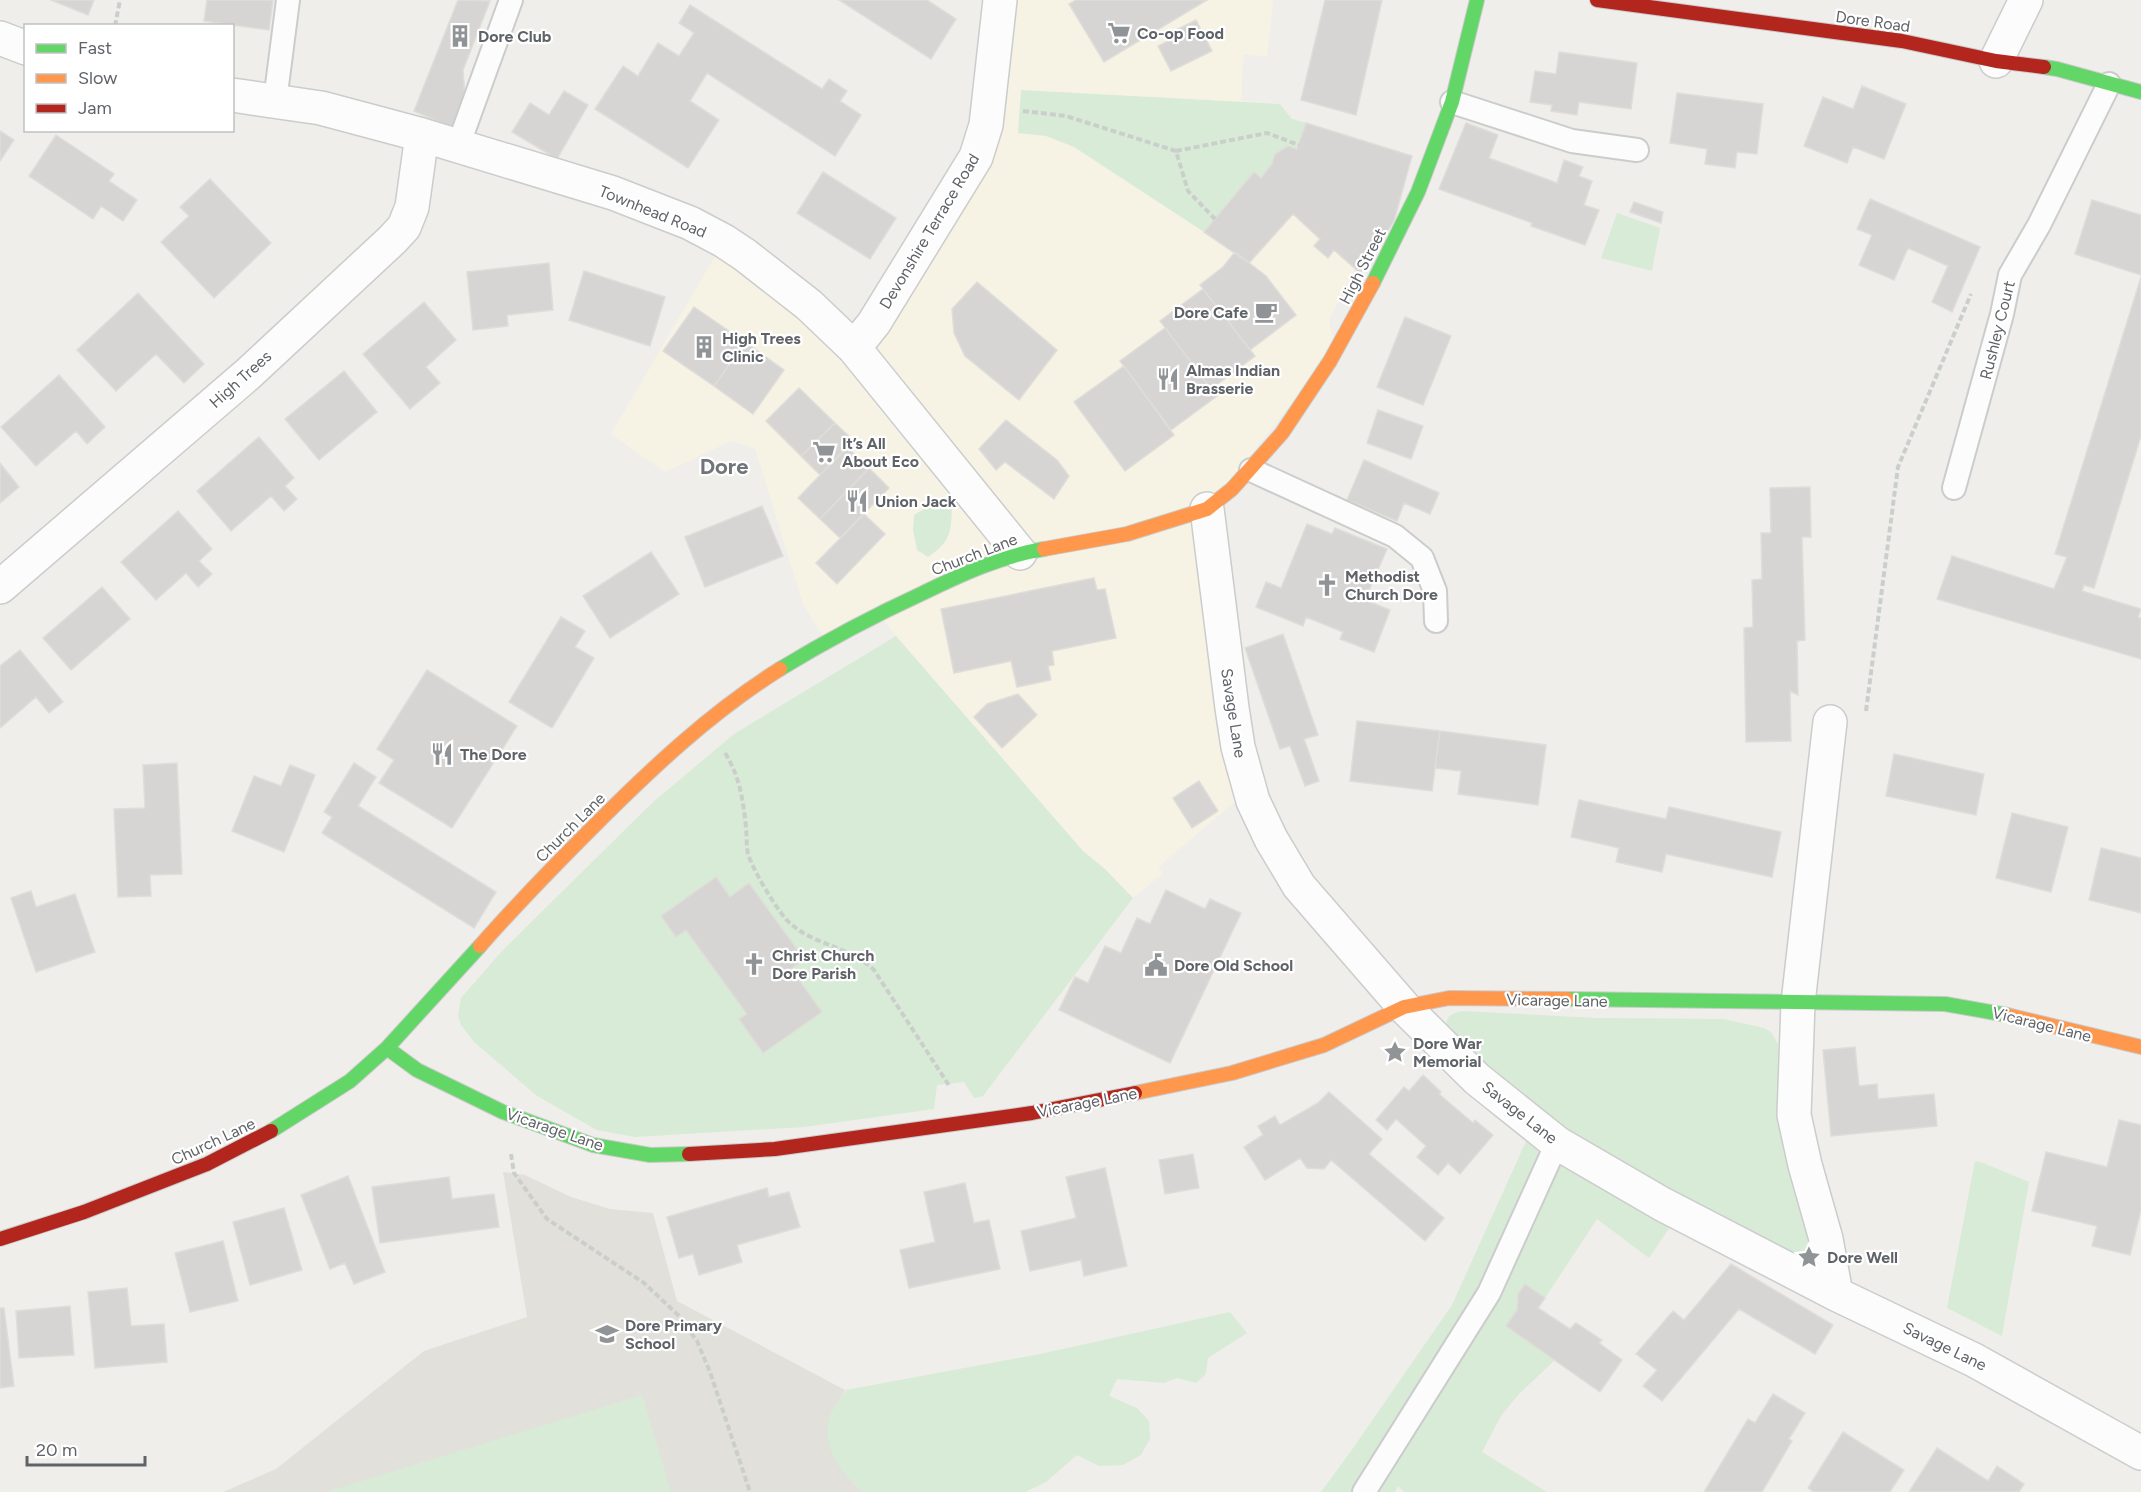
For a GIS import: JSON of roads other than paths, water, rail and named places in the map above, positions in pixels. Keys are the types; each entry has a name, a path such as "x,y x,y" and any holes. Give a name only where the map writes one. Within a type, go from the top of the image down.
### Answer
{"street":[{"name":"Devonshire Terrace Road","path":"854,348 874,323 976,157 986,125 1000,0"},
{"name":"High Street","path":"1207,509 1233,489 1282,434 1329,361 1374,282 1418,192 1452,102 1477,0"},
{"name":"Dore Road","path":"1597,0 1635,3 1902,41 1996,61 2057,69 2141,92"},
{"path":"1996,61 2026,0"},
{"path":"0,38 24,47"},
{"name":"Townhead Road","path":"234,95 321,108 422,135 613,193 690,223 745,255 809,305 854,348 1020,553"},
{"name":"High Trees","path":"0,586 248,374 392,240 404,227 412,207 422,135"},
{"name":"Church Lane","path":"0,1239 84,1212 207,1164 266,1134 314,1106 350,1081 387,1048 523,898 632,788 700,726 758,683 826,641 960,575 1020,553 1127,534 1207,509"},
{"name":"Savage Lane","path":"1207,509 1238,747 1252,801 1299,886 1404,1007 1477,1079 1557,1143 1662,1204 1836,1294 1974,1360 2141,1453"},
{"path":"1830,722 1798,1003 1794,1115 1805,1165 1826,1239 1836,1294"},
{"name":"Vicarage Lane","path":"387,1048 417,1070 502,1112 593,1145 650,1155 775,1149 1032,1113 1232,1072 1324,1045 1404,1007 1449,998 1945,1005 1980,1009 2141,1047"}],"lane":[{"path":"275,101 288,0"},
{"path":"458,146 511,0"},
{"name":"Rushley Court","path":"1954,488 2002,314 2010,275 2039,225 2109,84"},
{"path":"1452,102 1572,141 1637,150"},
{"path":"1251,470 1395,536 1422,558 1436,591 1436,621"},
{"path":"1364,1492 1489,1293 1557,1143"}],"place":[{"name":"Co-op Food","path":"1119,33"},
{"name":"Dore Club","path":"460,36"},
{"name":"Dore Cafe","path":"1266,312"},
{"name":"High Trees Clinic","path":"704,347"},
{"name":"Almas Indian Brasserie","path":"1168,379"},
{"name":"It’s All About Eco","path":"824,452"},
{"name":"Union Jack","path":"857,501"},
{"name":"Methodist Church Dore","path":"1327,585"},
{"name":"The Dore","path":"442,754"},
{"name":"Christ Church Dore Parish","path":"754,964"},
{"name":"Dore Old School","path":"1156,965"},
{"name":"Dore War Memorial","path":"1395,1052"},
{"name":"Dore Well","path":"1809,1257"},
{"name":"Dore Primary School","path":"607,1334"}],"district":[{"name":"Dore","path":"724,466"}]}
